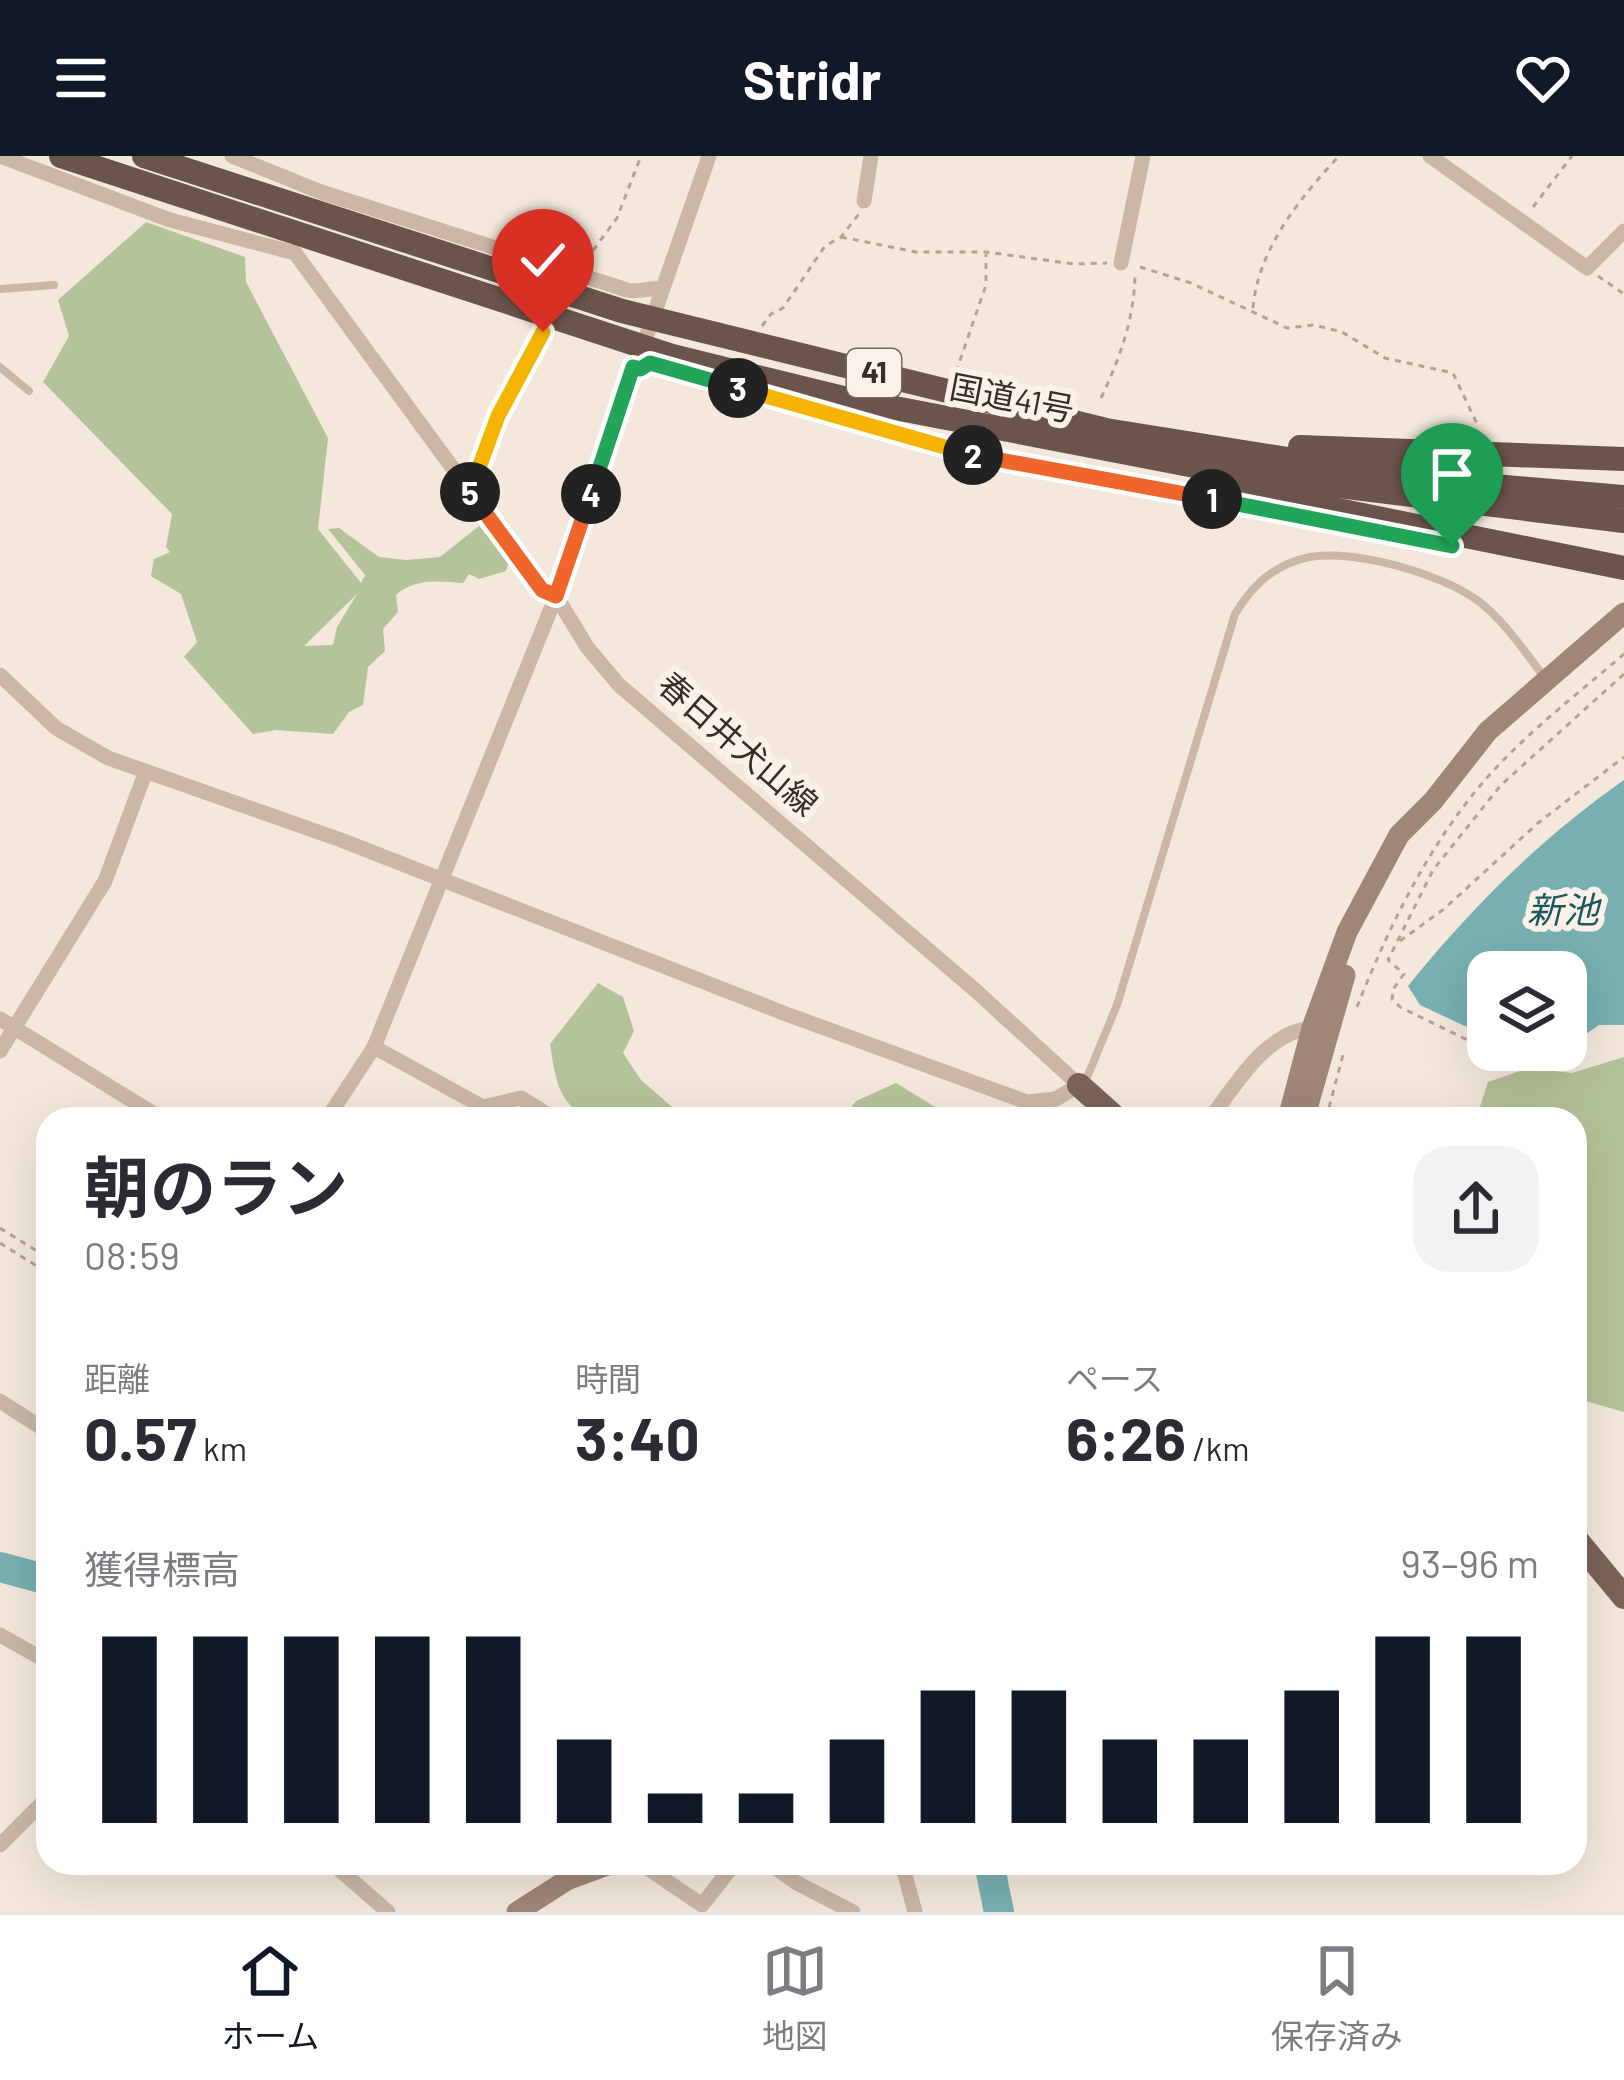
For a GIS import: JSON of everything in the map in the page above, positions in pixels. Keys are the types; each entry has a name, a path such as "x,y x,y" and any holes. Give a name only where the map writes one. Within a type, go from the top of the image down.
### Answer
{"highway":[{"name":"国道41号","path":"61,156 641,345 843,398 1231,473 1624,521"},
{"name":"国道41号","path":"145,156 650,319 1106,430 1306,463 1624,497"},
{"path":"843,398 916,425 1624,568"},
{"path":"1106,430 1148,428 1310,448 1624,459"}],"main road":[{"path":"1291,1107 1312,1028 1348,932 1399,835 1488,731 1624,613"},
{"path":"1307,1107 1349,961 1399,835"},
{"name":"春日井犬山線","path":"1079,1085 1104,1107"},
{"path":"1587,1552 1624,1597"},
{"path":"517,1912 581,1875"}],"street":[{"name":"春日井犬山線","path":"0,156 295,253 542,590 556,596 587,647 619,685 1079,1085"},
{"path":"232,156 321,192 641,293 661,289"},
{"path":"335,1107 374,1047 556,596 709,156"},
{"path":"864,201 871,156"},
{"path":"1121,263 1143,156"},
{"path":"1430,156 1587,268 1624,231"},
{"path":"0,675 56,728 109,758 1027,1102 1056,1099 1079,1085"},
{"path":"0,1052 7,1023 105,881 146,771"},
{"path":"7,1023 143,1107"},
{"path":"1220,1107 1273,1043 1294,1029 1312,1028"},
{"path":"374,1047 483,1107 521,1098 536,1107"},
{"path":"0,1401 36,1424"},
{"path":"0,1635 36,1655"},
{"path":"0,1845 36,1809"},
{"path":"346,1875 388,1912"},
{"path":"658,1875 702,1905 726,1875"},
{"path":"786,1875 853,1912"},
{"path":"905,1875 915,1912"}],"lane":[{"path":"0,289 54,285"},
{"path":"0,367 29,391"},
{"path":"1079,1085 1088,1075 1117,1005 1235,614 1261,580 1301,558 1334,555 1444,581 1501,621 1545,678"}],"path":[{"path":"577,272 617,218 641,156"},
{"path":"1253,311 1255,282 1297,203 1339,156"},
{"path":"1522,220 1572,156"},
{"path":"761,328 771,314 783,308 824,246 841,238 856,221 864,201"},
{"path":"841,238 916,252 986,252 1074,265 1121,263"},
{"path":"956,372 986,285 986,252"},
{"path":"1101,398 1135,301 1135,264 1159,276 1191,283 1287,328 1315,325 1342,332 1385,358 1454,374 1478,426"},
{"path":"1587,268 1624,294"},
{"path":"468,489 498,416 543,332"},
{"path":"866,424 976,455 1243,505"},
{"path":"1355,1011 1393,921 1430,856 1478,789 1551,716 1624,654"},
{"path":"1467,1040 1392,999 1404,974 1388,960 1433,870 1501,785 1624,674"},
{"path":"1398,940 1444,909 1538,823 1624,757"},
{"path":"1329,1107 1345,1049"},
{"path":"0,1228 36,1250"},
{"path":"0,1243 36,1266"}],"green space":[{"path":"146,222 245,257 246,282 328,438 318,529 361,583 365,575 328,529 339,528 379,557 406,560 440,557 479,526 509,561 506,571 479,579 469,574 463,583 419,583 396,595 398,612 383,629 385,651 368,667 363,705 349,712 333,734 276,730 253,734 184,657 197,642 181,594 151,576 154,559 170,552 166,547 172,514 43,382 69,336 58,300","holes":["357,594 337,627 333,645 304,646"]},
{"path":"598,983 623,997 634,1031 623,1053 641,1080 672,1107 572,1107 556,1077 550,1044"},
{"path":"1624,1057 1624,1412 1587,1401 1587,1107 1480,1107 1488,1082 1520,1071 1587,1071"},
{"path":"896,1083 935,1107 851,1107"}],"water":[{"name":"新池","path":"1624,780 1624,1025 1599,1025 1587,1033 1587,951 1467,951 1467,1027 1420,1005 1408,986 1509,875"}],"waterway":[{"path":"0,1567 36,1577"},
{"path":"991,1875 999,1912"}],"route":[{"path":"543,332 498,416 468,489 542,590 556,596 633,367 650,363 976,455 1452,546"}]}
